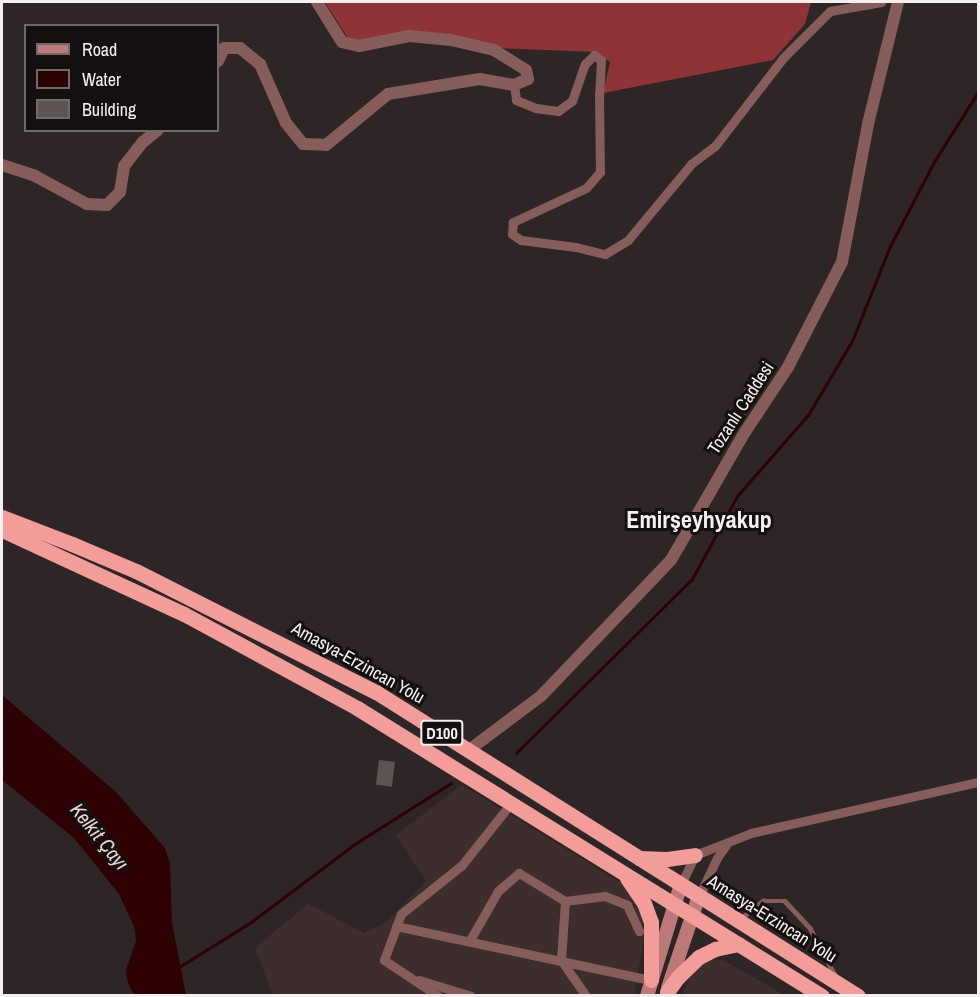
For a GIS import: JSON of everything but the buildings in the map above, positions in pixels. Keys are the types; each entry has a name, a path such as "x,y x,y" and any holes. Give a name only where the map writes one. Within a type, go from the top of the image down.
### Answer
{"highway":[{"name":"Amasya-Erzincan Yolu","path":"2,517 136,571 276,639 376,692 858,996"},
{"name":"D100","path":"2,530 184,614 357,708 822,996"},
{"path":"638,858 667,859 695,855"},
{"path":"624,873 644,903 651,922 649,988"},
{"path":"666,994 678,977 699,957 715,949 738,944"}],"main road":[{"path":"649,988 681,884"},
{"path":"666,994 699,896"}],"street":[{"path":"219,59 224,48 240,48 260,64 286,123 303,144 326,145 388,94 480,79 514,85 528,79 526,70 494,50 451,40 409,36 359,46 342,42 317,2"},
{"path":"514,85 516,100 536,108 558,111 572,101 585,64 594,55 601,60 600,172 586,188 513,222 512,234 521,240 576,247 605,254 628,240 691,164 714,146 783,58 831,11 881,2"},
{"name":"Tozanlı Caddesi","path":"469,750 540,696 671,560 736,448 788,367 843,262 868,124 898,2"},
{"path":"2,165 35,176 87,204 107,206 120,192 124,166 143,142 156,132"},
{"path":"2,510 32,528"},
{"path":"681,884 695,855 728,844 751,833 978,782"},
{"path":"438,996 384,960 396,926 401,914 462,865 512,802"},
{"path":"699,896 717,858 728,844"},
{"path":"470,940 498,891 519,873 565,901 605,896 627,905 639,931"},
{"path":"565,901 561,960 586,996"},
{"path":"396,926 561,960 649,988"},
{"path":"405,976 471,996"}],"lane":[{"path":"738,921 763,901 785,901 810,928 841,985"}],"shaded area":[{"path":"325,2 811,2 805,24 773,60 603,93 610,62 596,52 496,48 411,34 369,46 349,40"},
{"path":"462,785 626,886 643,918 643,944 634,995 273,995 255,948 308,904 364,933 386,922 426,881 396,835"},
{"path":"716,959 725,961 784,995 681,996 696,967"}],"water":[{"name":"Kelkit Çayı","path":"2,695 116,792 165,848 170,864 172,923 186,995 134,995 128,983 126,970 136,941 135,929 119,894 74,838 2,780"}],"waterway":[{"path":"516,753 692,579 737,496 808,415 852,341 890,246 935,160 978,92"},
{"path":"179,967 251,922 353,845 451,783"}],"district":[{"name":"Emirşeyhyakup","path":"699,520"}]}
